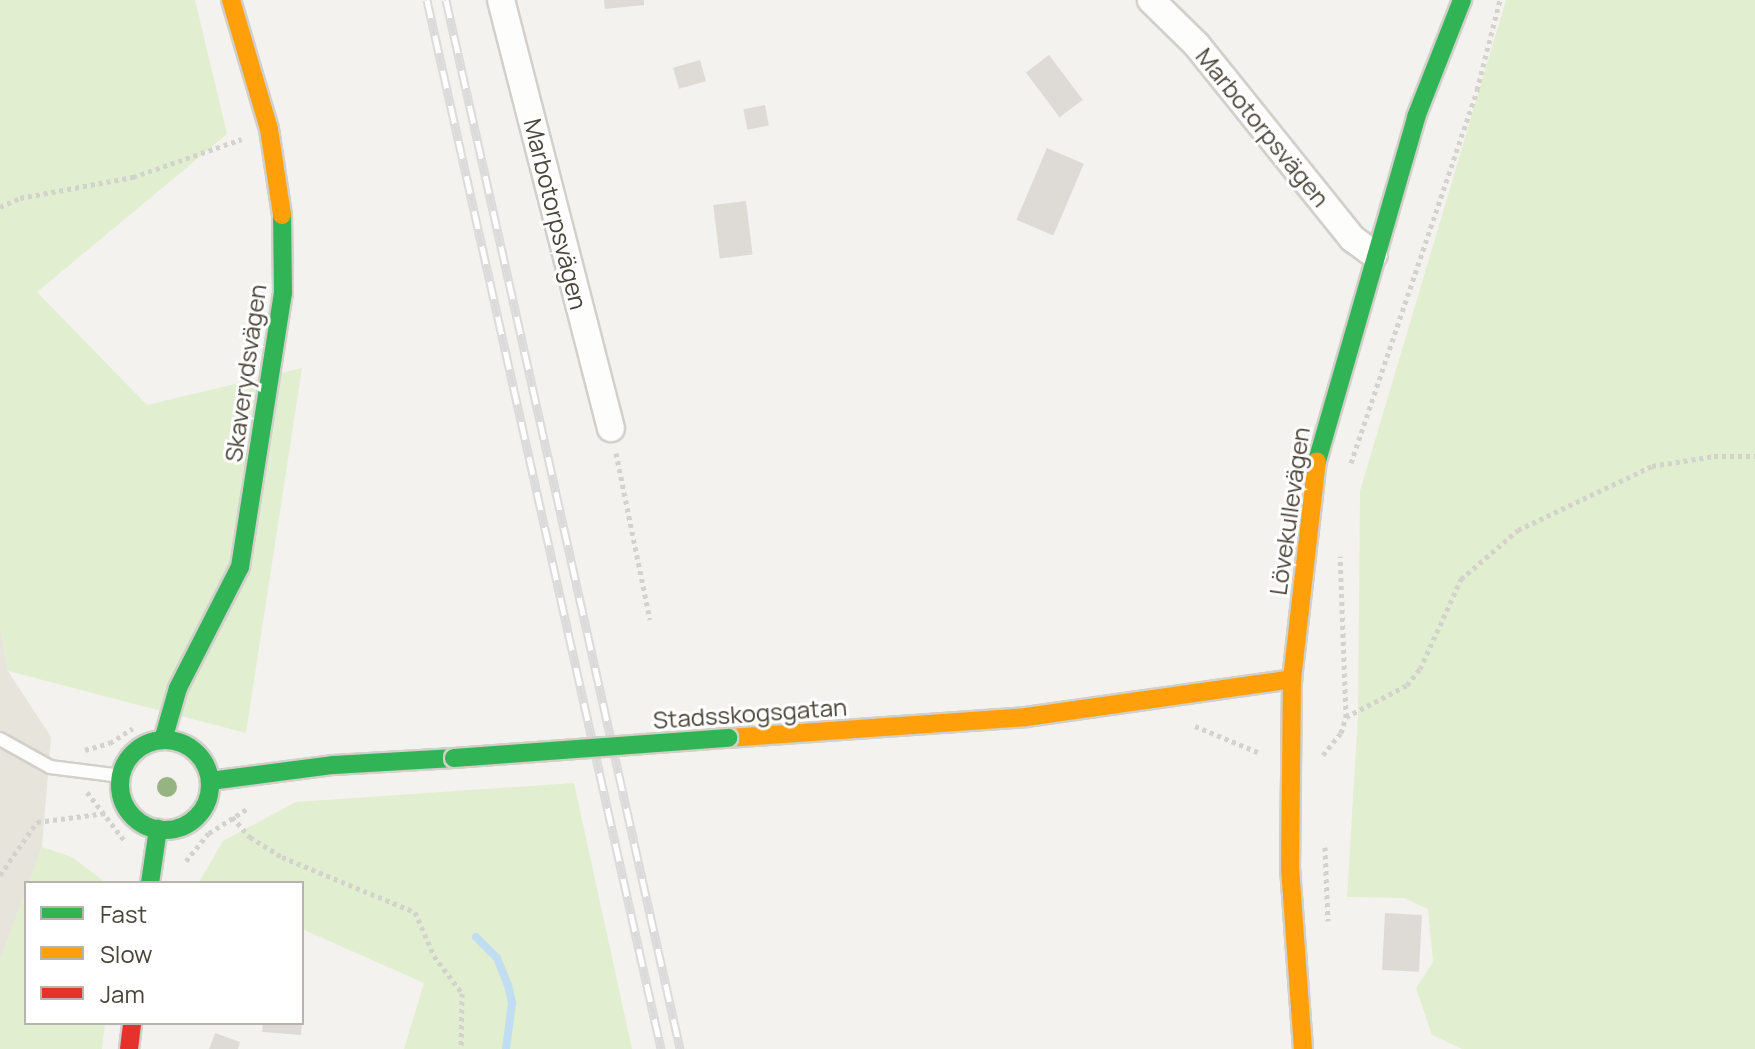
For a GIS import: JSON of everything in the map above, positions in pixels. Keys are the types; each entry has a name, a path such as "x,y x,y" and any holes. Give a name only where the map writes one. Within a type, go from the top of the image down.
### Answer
{"street":[{"name":"Skaverydsvägen","path":"163,740 178,688 240,567 283,293 284,232 269,129 231,0"},
{"name":"Marbotorpsvägen","path":"501,0 611,428"},
{"name":"Marbotorpsvägen","path":"1151,0 1196,44 1353,239 1374,254"},
{"name":"Lövekullevägen","path":"1303,1049 1290,869 1292,679 1320,439 1416,117 1462,0"},
{"name":"Stadsskogsgatan","path":"210,781 334,765 1026,717 1292,679"},
{"path":"163,740 195,751 210,781 196,818 158,829 128,811 121,776 140,747 163,740"},
{"path":"150,881 158,829"},
{"path":"129,1049 132,1025"}],"lane":[{"path":"0,739 50,767 121,776"}],"path":[{"path":"1347,478 1477,90 1500,0"},
{"path":"0,207 20,198 133,177 269,129"},
{"path":"611,428 650,620"},
{"path":"1346,717 1407,685 1420,669 1461,579 1518,530 1652,466 1714,456 1755,456"},
{"path":"1187,723 1270,757 1318,761 1341,733 1346,717 1340,553"},
{"path":"87,793 119,829 125,849"},
{"path":"182,866 209,833 232,817 257,806"},
{"path":"0,875 37,822 106,813"},
{"path":"232,817 250,837 282,857 415,912 434,956 462,993 461,1049"},
{"path":"1324,834 1329,925"}],"shaded area":[{"path":"0,629 8,671 51,737 42,847 29,881 24,881 24,896 0,961"}],"green space":[{"path":"0,0 195,0 227,134 37,292 147,405 302,368 246,733 8,671 0,629"},
{"path":"1506,0 1755,0 1755,1049 1462,1049 1432,1035 1416,988 1433,962 1428,909 1404,898 1347,897 1358,716 1360,491"},
{"path":"574,783 632,1049 404,1049 424,983 304,930 304,881 200,881 223,841 296,802"},
{"path":"42,847 72,857 103,881 29,881"},
{"path":"24,895 24,1025 105,1025 102,1049 0,1049 0,961"}],"building":[{"path":"604,0 644,0 644,5 605,9"},
{"path":"1049,55 1083,100 1060,117 1026,72"},
{"path":"700,60 706,81 679,89 673,68"},
{"path":"765,105 769,126 747,130 743,109"},
{"path":"1047,148 1084,164 1053,235 1017,220"},
{"path":"746,201 753,255 720,259 713,205"},
{"path":"1385,913 1422,915 1419,972 1382,970"},
{"path":"263,1025 302,1025 301,1035 262,1032"},
{"path":"215,1033 240,1042 238,1049 209,1049"}],"waterway":[{"path":"476,937 497,958 508,985 512,1003 506,1049"}],"railway":[{"path":"427,0 661,1049"},
{"path":"446,0 680,1049"}],"traffic: fast":[{"path":"1317,461 1416,117 1462,0"},
{"path":"163,740 178,688 240,567 283,293 282,215"},
{"path":"454,758 728,738"},
{"path":"165,740 182,743 197,753 207,768 210,785 207,802 197,817 182,827 165,830 148,827 133,817 123,802 120,785 123,768 133,753 148,743 165,740"},
{"path":"210,781 334,765 454,758"},
{"path":"150,881 158,829"}],"traffic: slow":[{"path":"231,0 269,129 282,215"},
{"path":"1303,1049 1290,869 1292,679 1317,461"},
{"path":"728,738 1026,717 1292,679"}],"traffic: jam":[{"path":"129,1049 132,1025"}]}
